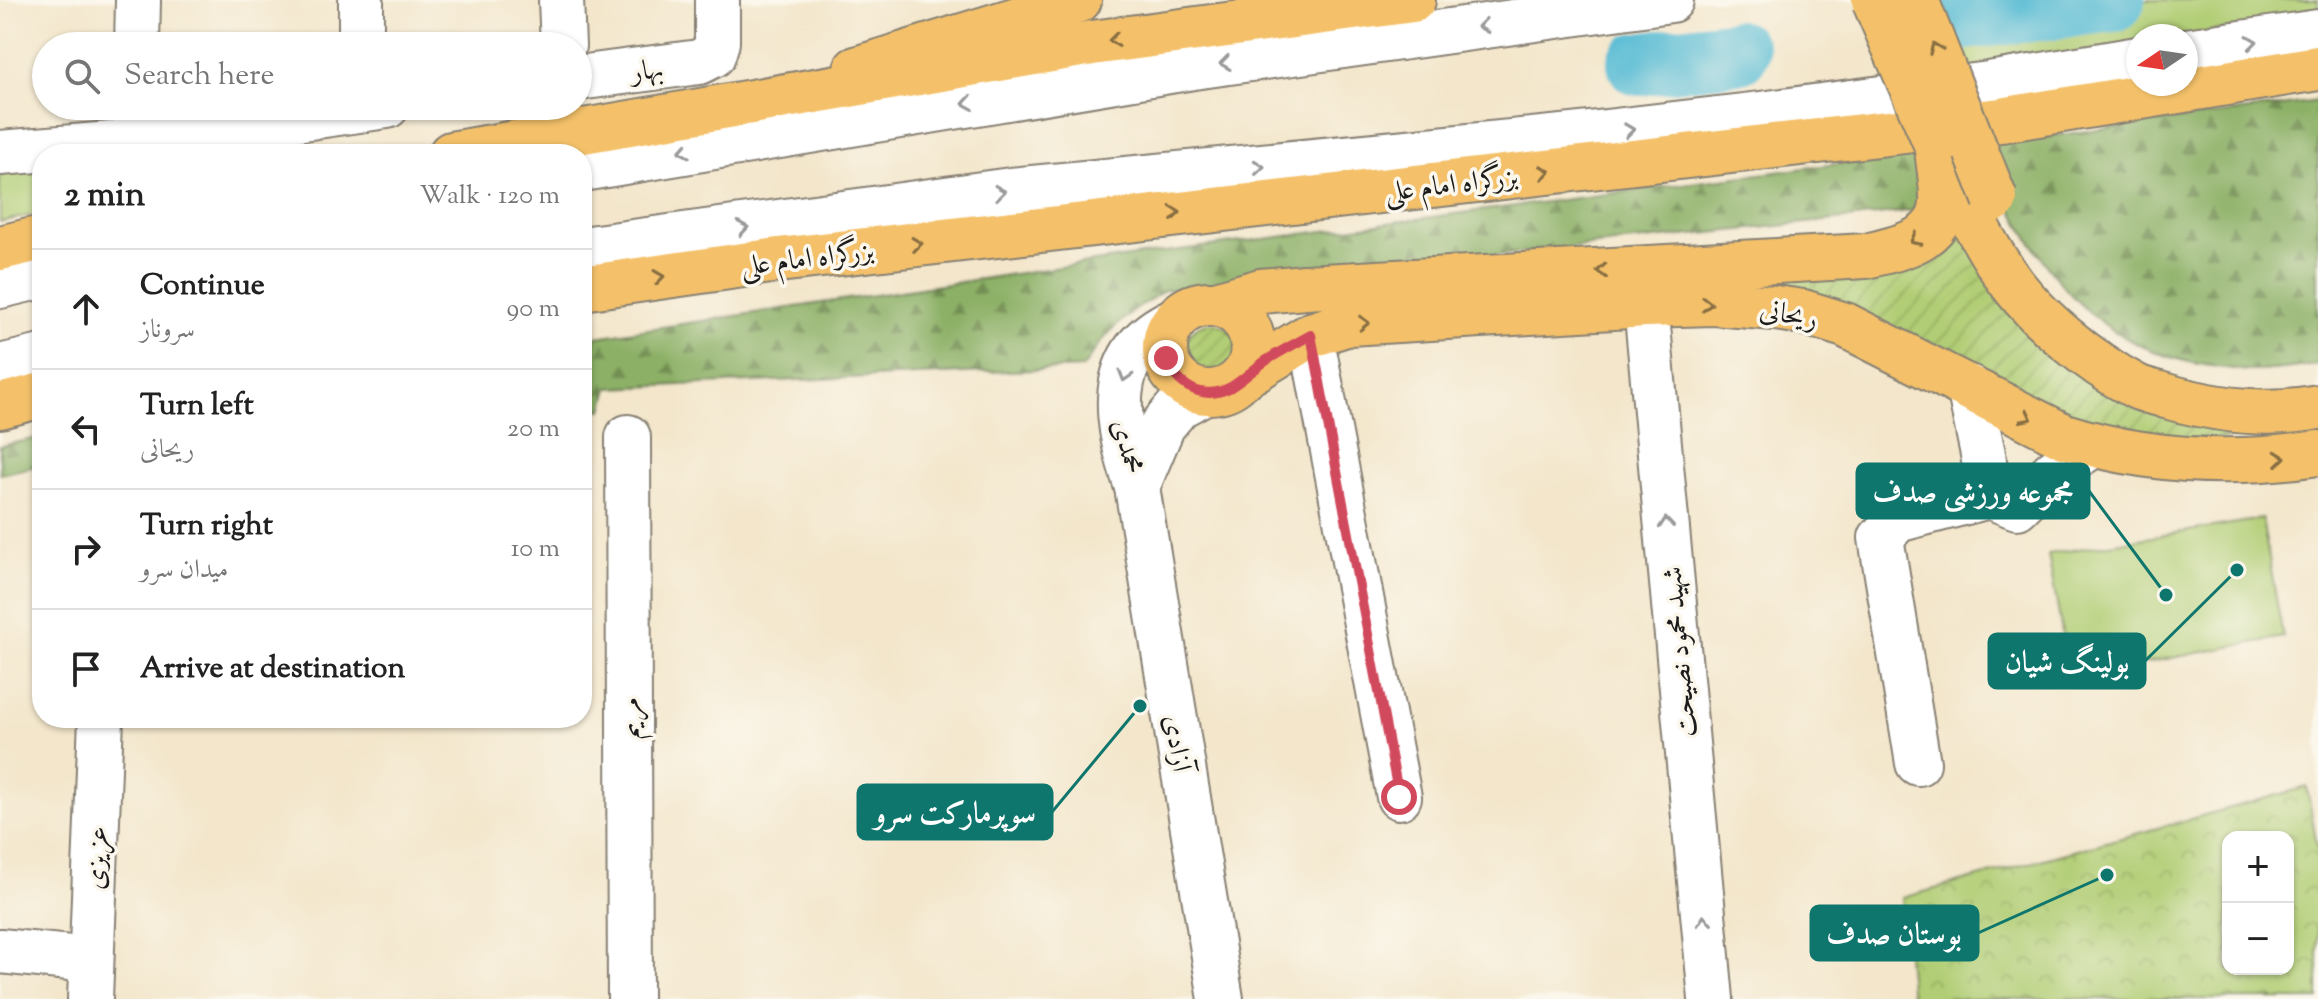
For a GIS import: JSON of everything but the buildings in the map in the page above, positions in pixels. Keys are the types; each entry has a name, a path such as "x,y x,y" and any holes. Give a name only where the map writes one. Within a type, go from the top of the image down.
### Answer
{"main road":[{"path":"752,100 1079,0"},
{"path":"507,144 1092,43 1413,0"},
{"path":"1874,0 1971,218 2004,274 2069,341 2139,388 2205,406 2262,412 2318,407"},
{"path":"1916,0 2008,226 2041,275 2069,309 2105,344 2138,361 2194,380 2243,387 2292,387 2318,381"},
{"name":"بزرگراه امام علی","path":"592,287 916,244 2001,120 2318,68"},
{"path":"1216,304 1231,309 1242,319 1254,347 1251,363 1236,384 1225,390 1203,393 1190,389 1170,370 1164,345 1168,332 1175,320 1193,307 1261,291 1866,256 1903,247 1929,233 1943,206 1937,146"},
{"path":"0,248 32,240"},
{"name":"ریحانی","path":"1244,376 1311,335 1349,323 1714,303 1803,312 1845,325 2064,436 2093,445 2144,456 2188,460 2279,459 2318,453"},
{"path":"0,406 32,398"}],"street":[{"path":"137,32 138,0"},
{"path":"361,0 361,32"},
{"path":"561,0 562,32"},
{"name":"بهار","path":"592,76 699,62 713,55 717,42 717,0"},
{"path":"592,167 1193,67 1671,0"},
{"path":"2198,49 2318,32"},
{"path":"592,248 1011,190 1542,139 1760,114 1989,84 2126,61"},
{"path":"42,144 136,124 191,120"},
{"path":"0,153 32,146"},
{"path":"0,286 32,278"},
{"name":"شهید محمود نصیحت","path":"1646,305 1711,999"},
{"name":"محمدی","path":"1137,487 1123,444 1119,401 1124,373 1136,349 1161,326 1175,320"},
{"path":"1311,335 1399,797"},
{"path":"0,367 32,359"},
{"path":"1969,387 1989,496"},
{"name":"محمدی","path":"1137,487 1163,425 1179,406 1203,393"},
{"name":"مریم","path":"628,437 630,999"},
{"path":"1918,763 1881,538 1897,520 1989,496 2017,507 2054,471 2093,445"},
{"name":"آزادی","path":"1137,487 1221,999"},
{"name":"عزیزی","path":"90,979 101,728"},
{"path":"0,951 90,979"}],"green space":[{"path":"1930,0 2318,0 2318,15 2198,34 2198,24 2126,24 2126,45 1960,73"},
{"path":"2318,101 2318,364 2309,366 2254,371 2217,367 2179,360 2145,348 2115,332 2065,289 2044,262 2006,198 1854,218 1165,290 1119,323 1083,368 609,388 603,410 592,410 592,337 1134,256"},
{"path":"32,168 32,215 0,222 0,173"},
{"path":"1951,224 2099,373 2318,414 2318,436 2139,440 1727,287"},
{"path":"1211,323 1229,330 1236,348 1229,366 1211,373 1193,366 1186,348 1193,330"},
{"path":"32,439 32,467 0,474 0,446"},
{"path":"2262,519 2283,637 2070,677 2048,554"},
{"path":"2307,787 2318,852 2318,999 1911,999 1902,898"}],"waterway":[{"path":"1964,18 2113,0"},
{"path":"1639,64 1737,52"}],"place":[{"name":"بولینگ شیان","path":"2237,570"},
{"name":"مجموعه ورزشی صدف","path":"2166,595"},
{"name":"سوپرمارکت سرو","path":"1140,706"},
{"name":"بوستان صدف","path":"2107,875"}],"route":[{"path":"1166,358 1170,370 1179,381 1190,389 1214,393 1236,384 1277,353 1311,335 1399,797"}]}
